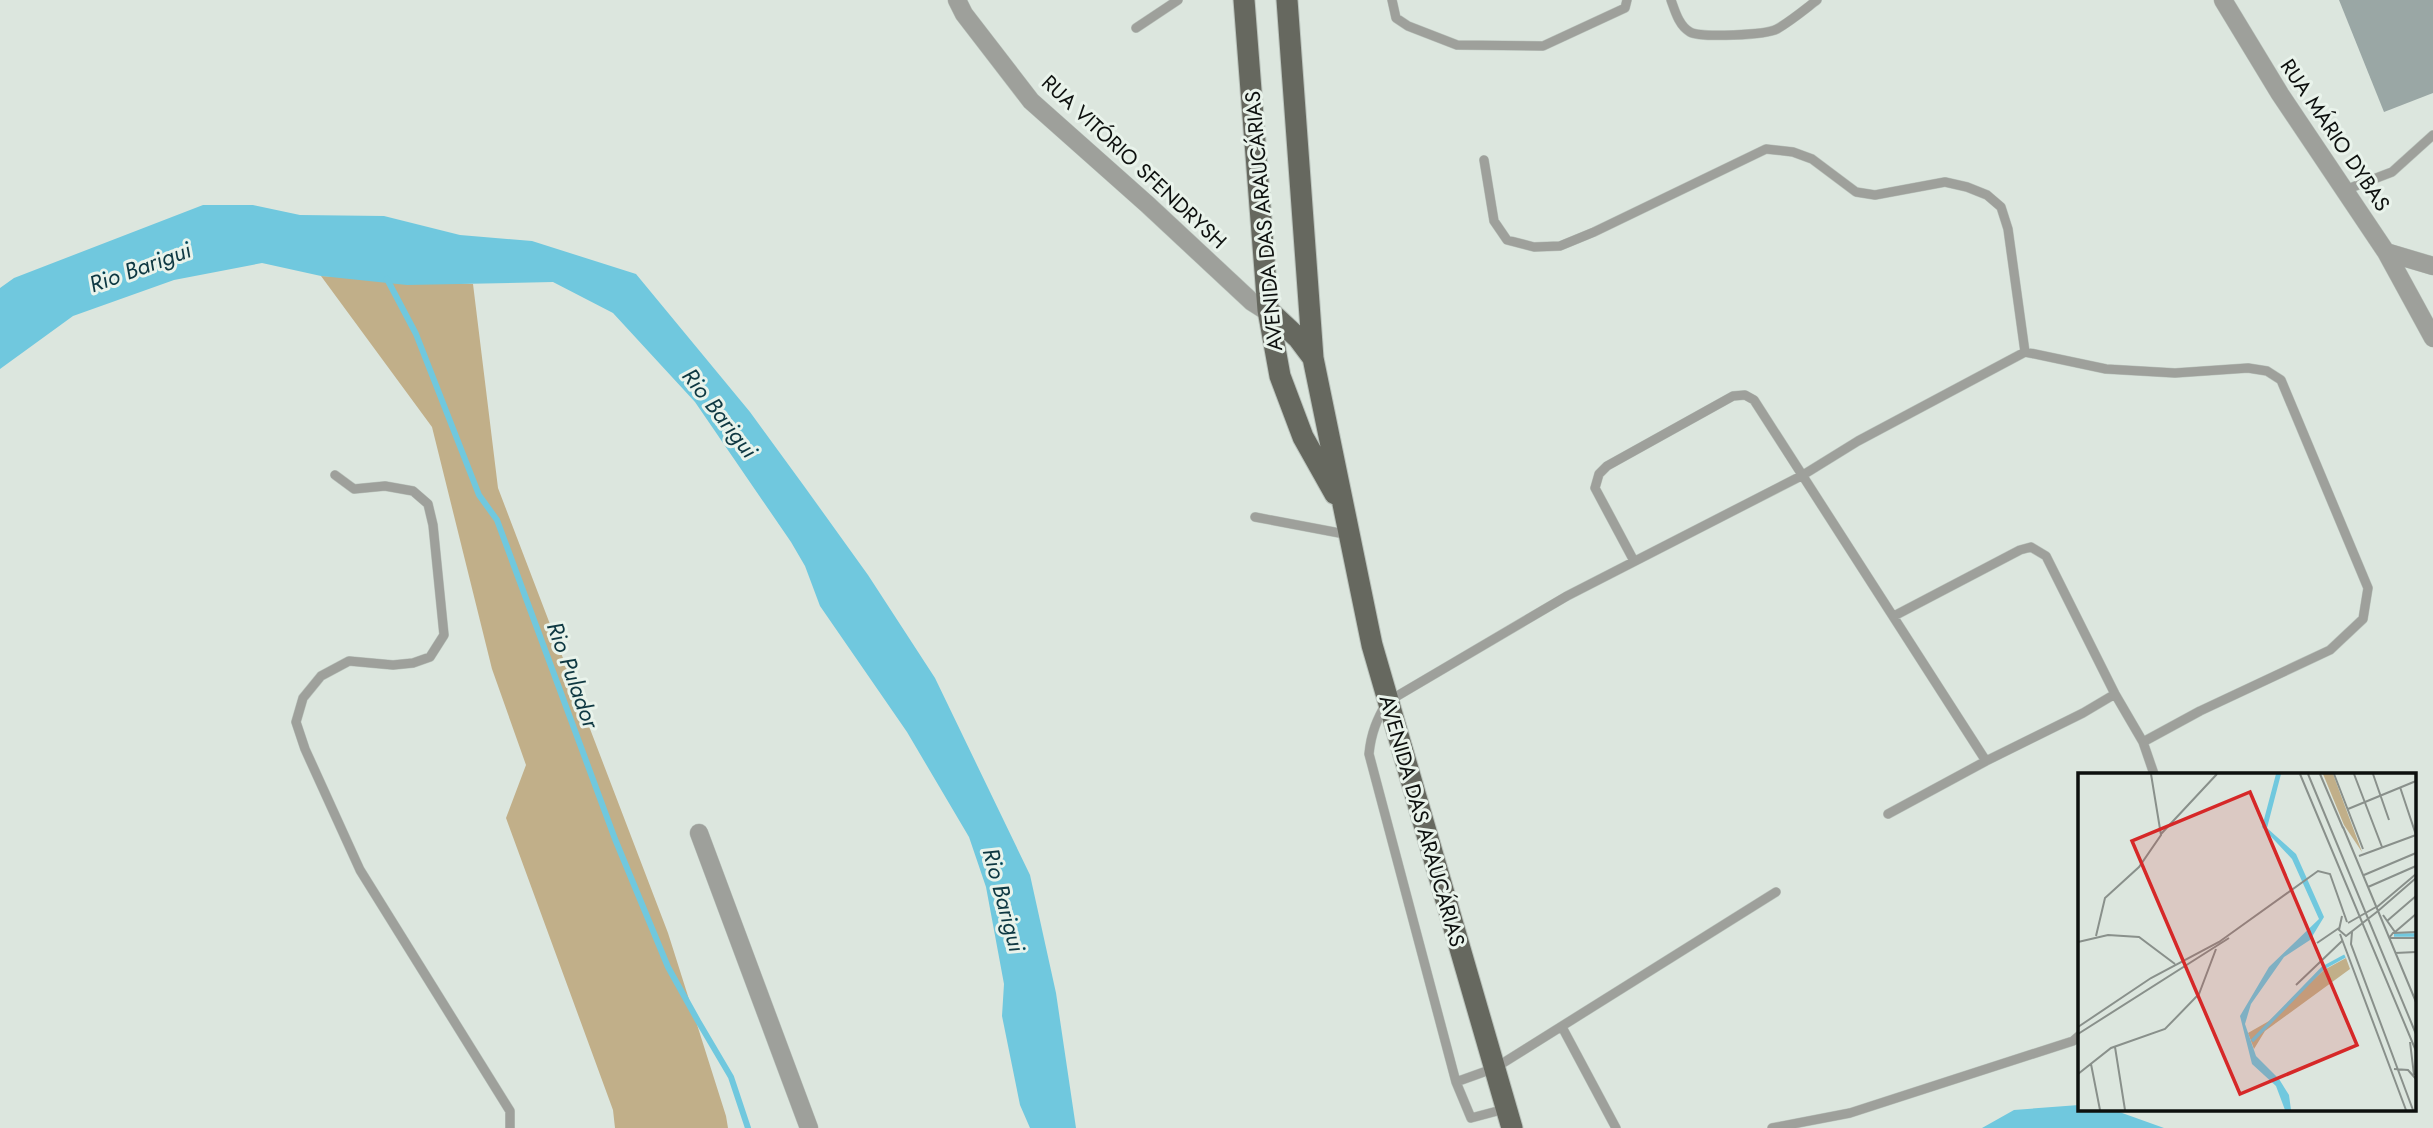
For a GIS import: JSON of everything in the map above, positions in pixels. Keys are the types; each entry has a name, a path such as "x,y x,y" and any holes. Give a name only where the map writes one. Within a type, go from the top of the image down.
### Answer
{"main road":[{"name":"AVENIDA DAS ARAUCÁRIAS","path":"1244,0 1268,310 1280,376 1303,437 1345,511"},
{"name":"AVENIDA DAS ARAUCÁRIAS","path":"1287,0 1313,358 1372,645 1509,1118"},
{"path":"1268,310 1298,338 1313,358"}],"street":[{"name":"RUA VITÓRIO SFENDRYSH","path":"957,0 964,14 1031,102 1148,205 1252,302 1268,310"},
{"name":"RUA MÁRIO DYBAS","path":"2224,0 2280,94 2386,252 2433,338"},
{"path":"2386,252 2433,266"},
{"path":"699,833 809,1128"}],"lane":[{"path":"1136,28 1178,0"},
{"path":"1392,0 1396,18 1408,26 1457,45 1543,46 1625,8 1627,0"},
{"path":"1671,0 1680,23 1689,32 1701,36 1774,31 1817,0"},
{"path":"2345,190 2392,172 2433,135"},
{"path":"1484,160 1494,221 1507,240 1534,247 1560,246 1583,237 1766,149 1793,152 1812,159 1856,192 1875,195 1945,182 1968,187 1987,195 2001,207 2008,229 2025,352"},
{"path":"1509,1118 1471,1118 1456,1082 1369,754 1370,737 1387,702 1567,596 1803,475 1858,441 2025,352 2120,370 2175,373 2248,368 2267,371 2281,380 2368,588 2363,619 2330,650 2200,711 2143,742"},
{"path":"1634,561 1595,488 1599,474 1607,466 1733,396 1745,395 1754,400 1986,761"},
{"path":"335,475 354,489 385,486 413,491 428,505 433,525 444,635 430,657 413,663 393,665 349,661 321,676 303,698 296,722 305,749 360,870 510,1111 510,1128"},
{"path":"1255,517 1350,535"},
{"path":"1894,616 2020,550 2031,547 2046,556 2115,694 2143,742 2153,773"},
{"path":"1888,814 2115,694"},
{"path":"1456,1082 1495,1068 1776,892"},
{"path":"1562,1027 1616,1128"},
{"path":"1772,1128 1850,1114 2073,1041 2078,1037"}],"shaded area":[{"path":"321,276 473,284 498,488 668,933 728,1128 615,1128 613,1110 506,818 526,765 492,669 432,427"}],"water":[{"name":"Rio Barigui","path":"203,205 253,205 300,215 384,216 460,235 532,241 636,274 750,412 868,575 935,678 1030,875 1056,993 1076,1128 1030,1128 1020,1105 1002,1016 1004,984 986,887 969,837 907,732 820,606 805,566 791,542 695,402 613,313 553,282 407,285 321,276 262,263 174,280 73,316 0,369 0,288 14,278"},
{"path":"2078,1105 2078,1110 2114,1110 2164,1128 1982,1128 2014,1110"}],"building":[{"path":"2339,0 2433,0 2433,93 2384,112"}],"waterway":[{"name":"Rio Pulador","path":"387,279 416,334 479,495 497,520 615,839 668,967 731,1077 748,1128"}]}
